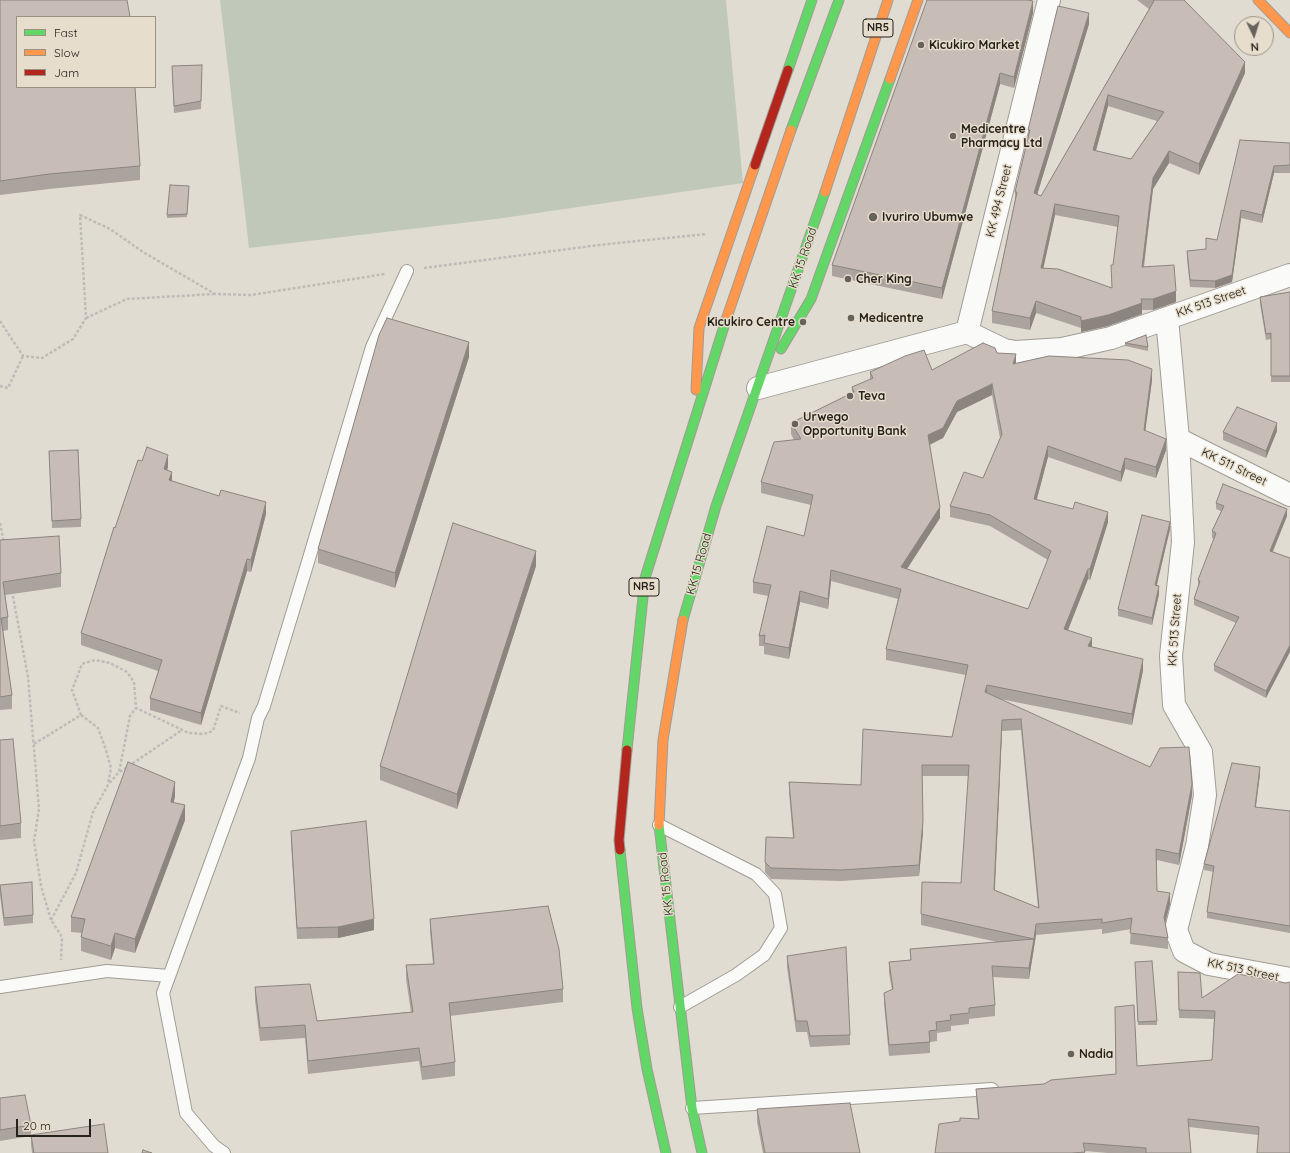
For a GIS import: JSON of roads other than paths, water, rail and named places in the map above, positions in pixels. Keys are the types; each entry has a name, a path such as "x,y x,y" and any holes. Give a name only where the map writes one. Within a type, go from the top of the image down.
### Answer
{"main road":[{"path":"694,422 699,328 812,0"},
{"name":"NR5","path":"666,1153 647,1069 636,1008 619,840 627,744 645,578 759,221 839,0"},
{"name":"KK 15 Road","path":"702,1153 692,1108 660,825 663,740 684,614 716,506 817,216 868,57 888,0"},
{"path":"758,388 811,298 918,0"},
{"path":"1258,0 1290,33"}],"street":[{"name":"KK 494 Street","path":"967,332 1049,0"},
{"name":"KK 513 Street","path":"1290,275 1167,318 1178,439 1183,542 1171,656 1174,706 1201,752 1205,795 1196,846 1176,930 1184,952 1209,964 1290,980"},
{"path":"758,388 967,332 1004,350 1016,352 1062,349 1111,338 1167,318"},
{"name":"KK 511 Street","path":"1178,439 1290,495"}],"lane":[{"path":"224,1153 214,1146 186,1113 163,993 249,758 258,718 264,706 372,347 407,271"},
{"path":"660,825 756,874 775,894 781,928 764,955 736,975 680,1007"},
{"path":"0,987 107,971 168,976"},
{"path":"692,1108 1004,1088"}],"place":[{"name":"Kicukiro Market","path":"921,45"},
{"name":"Medicentre Pharmacy Ltd","path":"953,136"},
{"name":"Ivuriro Ubumwe","path":"873,217"},
{"name":"Cher King","path":"848,279"},
{"name":"Medicentre","path":"851,318"},
{"name":"Kicukiro Centre","path":"803,322"},
{"name":"Teva","path":"850,396"},
{"name":"Urwego Opportunity Bank","path":"795,424"},
{"name":"Nadia","path":"1071,1054"}]}
